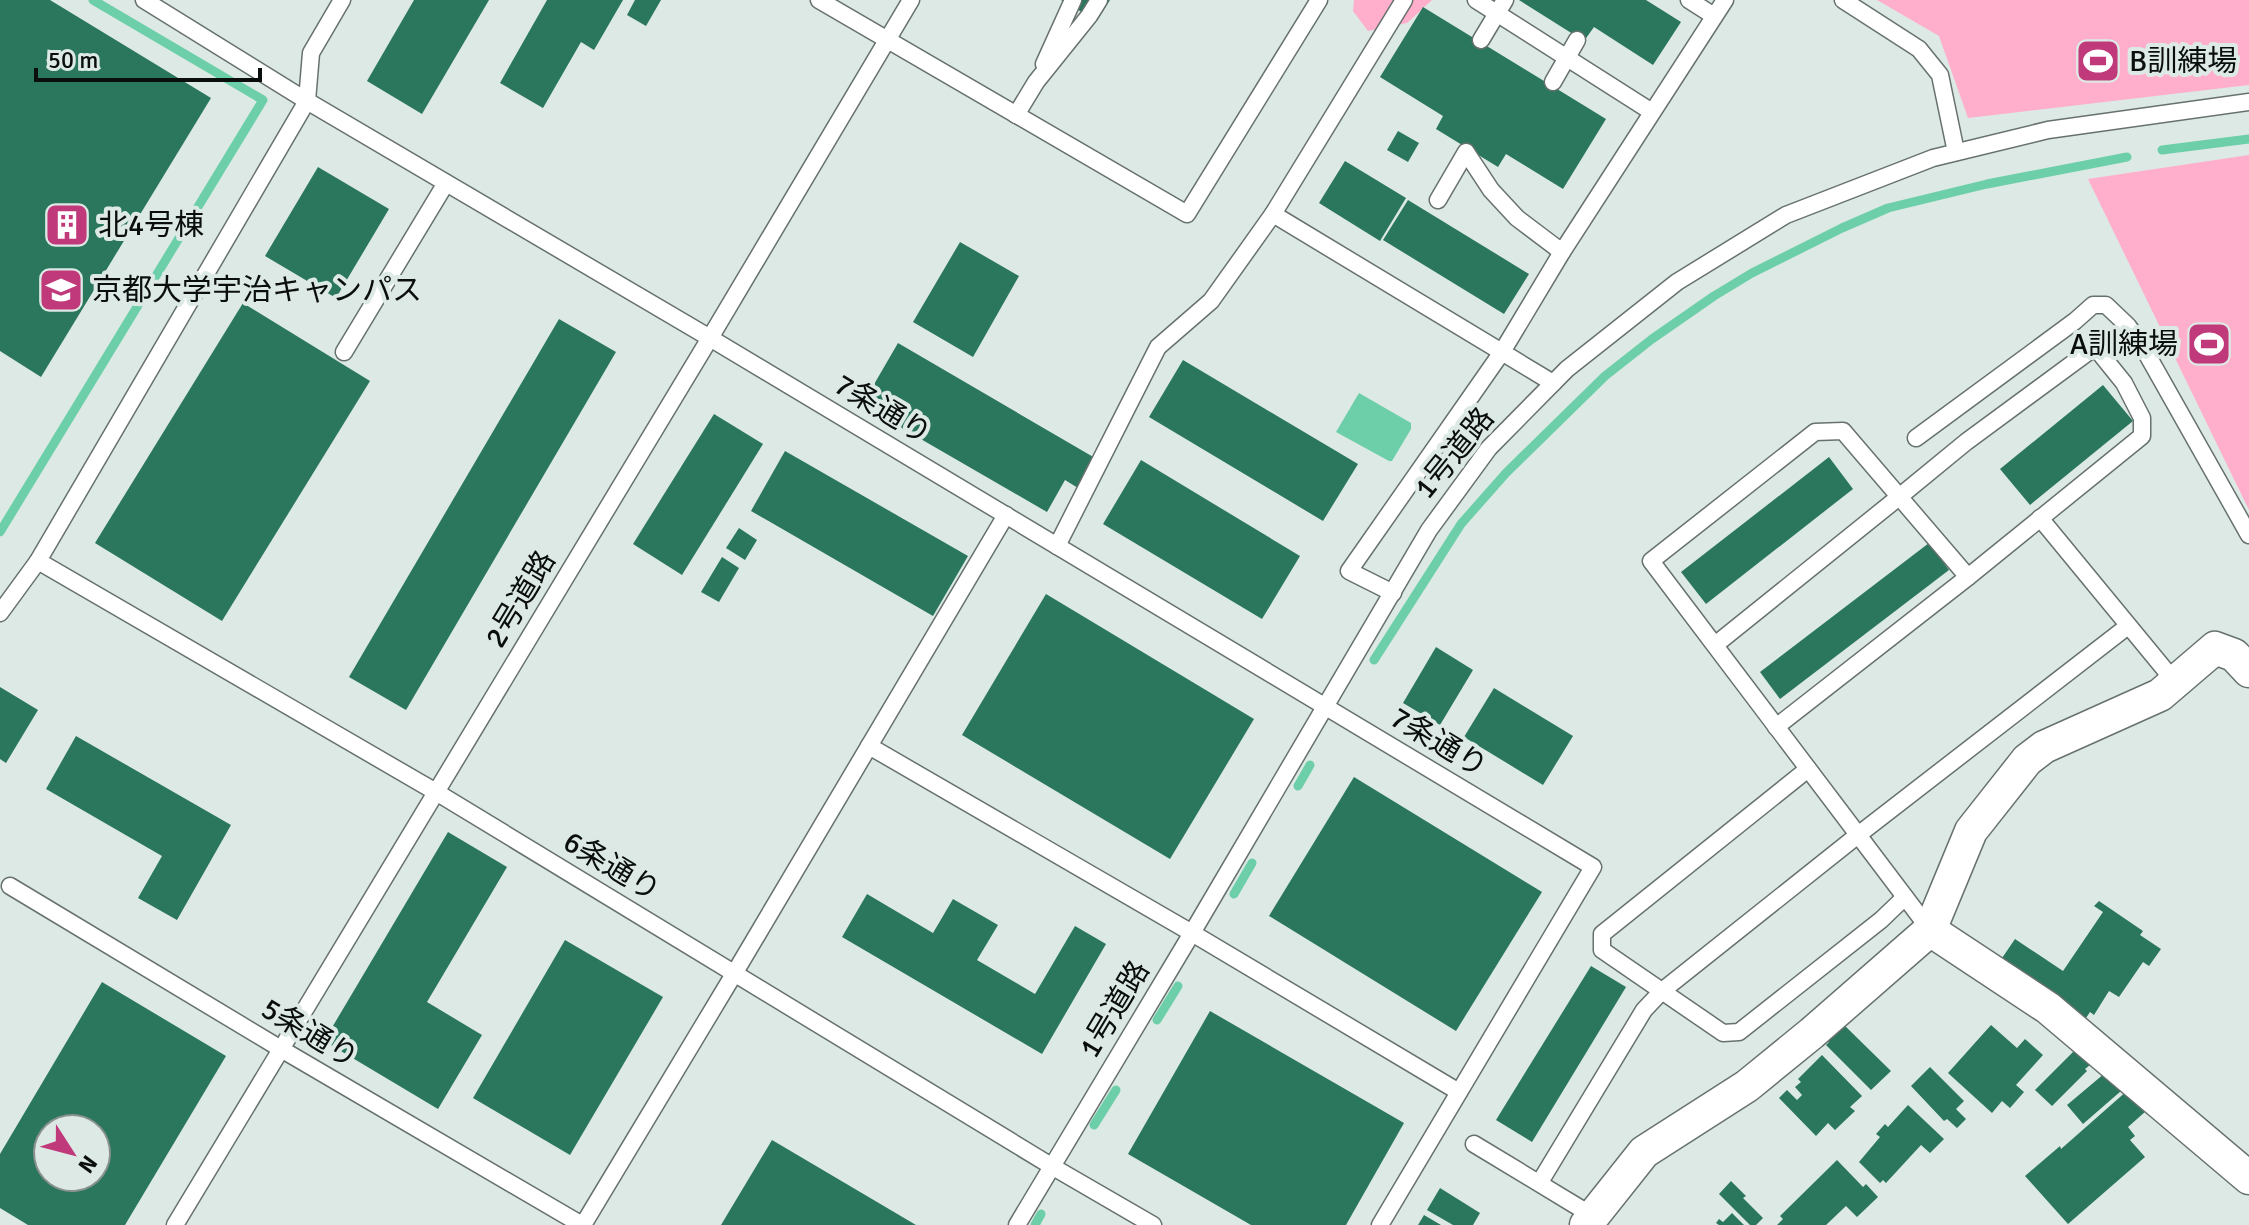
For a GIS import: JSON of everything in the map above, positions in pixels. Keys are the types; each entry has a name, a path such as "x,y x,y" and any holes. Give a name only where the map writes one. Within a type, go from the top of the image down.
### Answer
{"street":[{"path":"1590,1220 1644,1152 1747,1086 1930,930 1971,831 2027,760 2044,747 2160,695 2215,648 2234,655 2249,671"},
{"path":"1930,930 2048,1008 2249,1178"}],"lane":[{"name":"7条通り","path":"144,0 307,101 710,338 1593,867 1459,1092"},
{"path":"0,613 38,561 307,101 311,53 342,0"},
{"path":"819,0 1187,214 1319,0"},
{"name":"2号道路","path":"175,1225 911,0"},
{"path":"1016,115 1036,82 1073,0"},
{"path":"1036,82 1099,0"},
{"path":"1057,546 1158,347 1211,301 1273,214 1404,0"},
{"path":"1476,0 1502,7 1566,59 1652,112"},
{"path":"1689,0 1714,16"},
{"path":"1393,593 1349,571 1502,352 1562,252 1725,0"},
{"path":"1843,0 1919,49 1940,75 1956,152"},
{"path":"1481,40 1502,7"},
{"path":"1553,82 1577,40"},
{"name":"1号道路","path":"1017,1225 1429,530 1489,448 1567,369 1677,282 1786,215 1956,152 2048,130 2249,102"},
{"path":"1438,200 1466,152 1491,190 1517,218 1562,252"},
{"path":"344,352 446,183"},
{"path":"1273,214 1553,383"},
{"path":"1916,438 2093,305 2106,305 2128,326 2144,349 2249,535"},
{"path":"1715,645 1966,442 2095,347 2124,383 2142,418 2142,436 1776,727"},
{"path":"1930,930 1651,561 1815,432 1843,431 1968,577"},
{"path":"582,1225 1006,515"},
{"path":"2040,518 2175,682"},
{"name":"6条通り","path":"38,561 436,792 1153,1225"},
{"path":"1540,1182 1644,1010 1662,991 2128,626"},
{"path":"869,746 1459,1092 1380,1225"},
{"path":"1808,769 1602,934 1602,950 1723,1033 1739,1032 1881,920 1905,897"},
{"name":"5条通り","path":"10,886 582,1225"},
{"path":"1474,1144 1540,1182 1590,1220"}],"shaded area":[{"path":"1354,0 1432,0 1407,23 1368,31 1353,11"},
{"name":"B訓練場","path":"1877,0 2249,0 2249,85 1968,118 1939,36"},
{"name":"A訓練場","path":"2249,155 2249,510 2088,179"},
{"path":"1359,393 1411,423 1411,429 1392,461 1336,432"}],"building":[{"name":"京都大学宇治キャンパス","path":"0,0 50,0 211,98 41,377 0,351"},
{"path":"414,0 489,0 422,114 367,81"},
{"path":"547,0 623,0 594,50 581,42 543,108 500,83"},
{"path":"635,0 661,0 646,26 627,15"},
{"path":"1061,0 1110,0 1097,21"},
{"path":"1519,0 1646,0 1681,22 1653,65 1594,27 1584,41"},
{"path":"1423,7 1606,119 1563,189 1506,154 1498,167 1436,129 1443,116 1380,77"},
{"path":"1398,131 1419,143 1408,162 1387,150"},
{"path":"1345,161 1406,198 1380,241 1319,203"},
{"path":"318,167 389,209 336,298 265,256"},
{"path":"1408,200 1529,274 1504,314 1383,240"},
{"path":"960,242 1019,276 973,357 913,322"},
{"path":"243,303 370,381 222,621 95,543"},
{"path":"559,319 616,352 406,710 349,677"},
{"path":"898,343 1095,458 1078,488 1065,480 1047,512 862,405"},
{"path":"1183,360 1358,464 1323,521 1149,417"},
{"path":"2103,385 2133,421 2030,505 2000,469"},
{"path":"714,414 763,444 682,575 633,544"},
{"path":"785,451 968,556 933,616 751,511"},
{"path":"1829,457 1853,489 1706,604 1681,572"},
{"path":"1141,460 1300,556 1262,619 1103,524"},
{"path":"739,528 757,540 745,560 726,548"},
{"path":"1929,543 1949,570 1780,699 1760,672"},
{"path":"722,557 739,568 719,602 701,592"},
{"path":"1046,594 1254,719 1170,859 962,735"},
{"path":"1436,647 1473,670 1440,725 1403,703"},
{"path":"0,687 38,710 6,763 0,759"},
{"path":"1494,688 1573,736 1543,785 1464,737"},
{"path":"76,736 231,825 177,920 138,898 162,856 46,789"},
{"path":"1354,777 1542,892 1456,1031 1269,916"},
{"path":"448,832 507,867 427,1002 482,1035 438,1109 324,1041"},
{"path":"867,894 933,933 953,899 998,925 977,960 1035,994 1075,926 1106,944 1042,1054 842,937"},
{"path":"2099,901 2143,931 2140,935 2161,949 2149,966 2143,962 2119,997 2109,991 2094,1015 2090,1012 2086,1018 2000,961 2015,939 2063,971 2103,912 2094,906"},
{"path":"565,940 663,997 570,1155 473,1098"},
{"path":"1591,966 1626,987 1532,1142 1496,1120"},
{"path":"102,982 226,1056 125,1225 28,1225 0,1208 0,1154"},
{"path":"1210,1011 1404,1123 1346,1225 1251,1225 1128,1154"},
{"path":"1842,1023 1891,1071 1871,1090 1826,1045 1829,1042 1826,1039"},
{"path":"1991,1025 2017,1048 2025,1039 2043,1055 2016,1085 2024,1092 2010,1108 2002,1101 1992,1113 1948,1073"},
{"path":"2075,1050 2090,1065 2052,1106 2035,1090"},
{"path":"1822,1055 1862,1096 1850,1107 1855,1111 1835,1130 1828,1123 1816,1136 1779,1098 1787,1090 1797,1100 1802,1095 1795,1087 1801,1082 1798,1079"},
{"path":"1930,1067 1964,1101 1956,1109 1966,1119 1957,1128 1947,1119 1944,1121 1911,1086"},
{"path":"2105,1073 2121,1091 2083,1124 2067,1105"},
{"path":"2128,1090 2146,1111 2128,1127 2135,1136 2130,1140 2145,1157 2068,1224 2025,1176"},
{"path":"1908,1105 1944,1139 1930,1153 1921,1145 1886,1183 1883,1180 1880,1183 1859,1162 1880,1137 1876,1134 1885,1124 1888,1127"},
{"path":"772,1140 916,1225 721,1225"},
{"path":"1837,1160 1863,1187 1866,1184 1878,1197 1857,1217 1846,1206 1826,1225 1777,1225 1783,1219 1780,1216"},
{"path":"1731,1181 1763,1218 1756,1225 1750,1225 1719,1194"},
{"path":"1440,1188 1480,1213 1473,1225 1453,1225 1427,1210"},
{"path":"1732,1213 1744,1225 1716,1223 1719,1219 1723,1222"},
{"path":"1424,1215 1441,1225 1418,1225"}],"waterway":[{"path":"0,532 263,100 93,0"},
{"path":"2162,150 2249,139"},
{"path":"1374,660 1461,524 1506,473 1605,376 1714,296 1752,273 1888,208 1987,184 2127,157"},
{"path":"1298,786 1310,765"},
{"path":"1234,894 1252,863"},
{"path":"1157,1020 1178,986"},
{"path":"1094,1125 1116,1090"},
{"path":"1035,1225 1041,1214"}],"place":[{"name":"B訓練場","path":"2098,61"},
{"name":"北4号棟","path":"67,225"},
{"name":"京都大学宇治キャンパス","path":"61,290"},
{"name":"A訓練場","path":"2209,344"}]}
